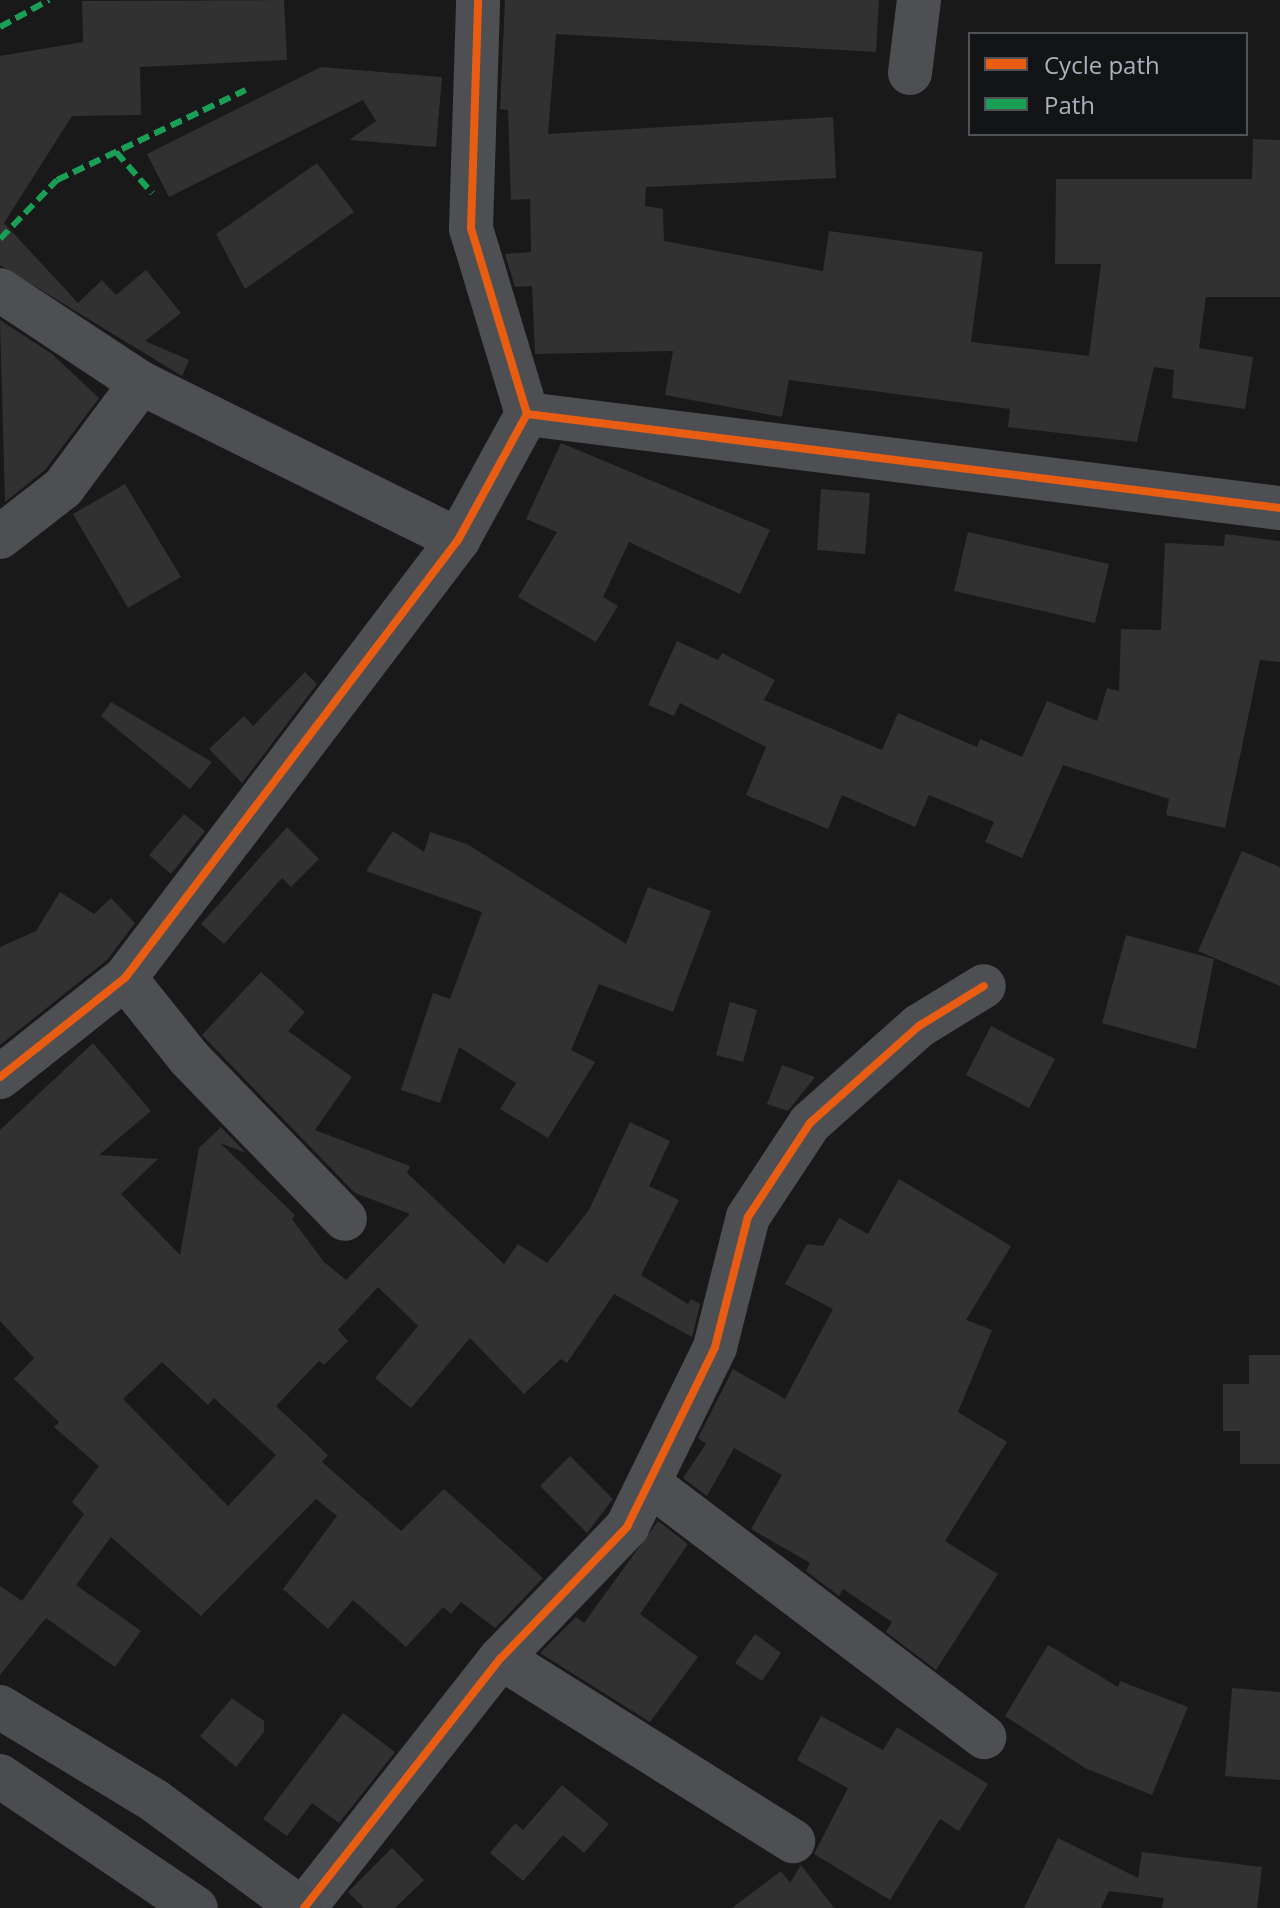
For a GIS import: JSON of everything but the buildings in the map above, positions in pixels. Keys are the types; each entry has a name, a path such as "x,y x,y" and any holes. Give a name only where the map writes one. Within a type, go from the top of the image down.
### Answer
{"main road":[{"path":"0,1707 155,1801 302,1908"},
{"path":"0,1776 196,1908"}],"street":[{"path":"0,1077 125,978 458,540 527,414 471,228 478,0"},
{"path":"910,73 919,0"},
{"path":"0,290 141,383 458,540"},
{"path":"0,537 63,488 141,383"},
{"path":"527,414 1280,508"},
{"path":"125,978 189,1058 345,1219"},
{"path":"302,1908 501,1658 627,1527 651,1485 715,1347 748,1217 810,1123 919,1026 984,986"},
{"path":"651,1485 984,1737"},
{"path":"501,1658 793,1841"}],"marked path":[{"path":"0,27 49,0"},
{"path":"0,239 57,180 246,90"},
{"path":"116,152 152,193"}],"cycle path":[{"path":"0,1077 125,978 458,540 527,414 471,228 478,0"},
{"path":"527,414 1280,508"},
{"path":"304,1908 501,1658 627,1527 715,1347 748,1217 810,1123 919,1026 984,986"}]}
